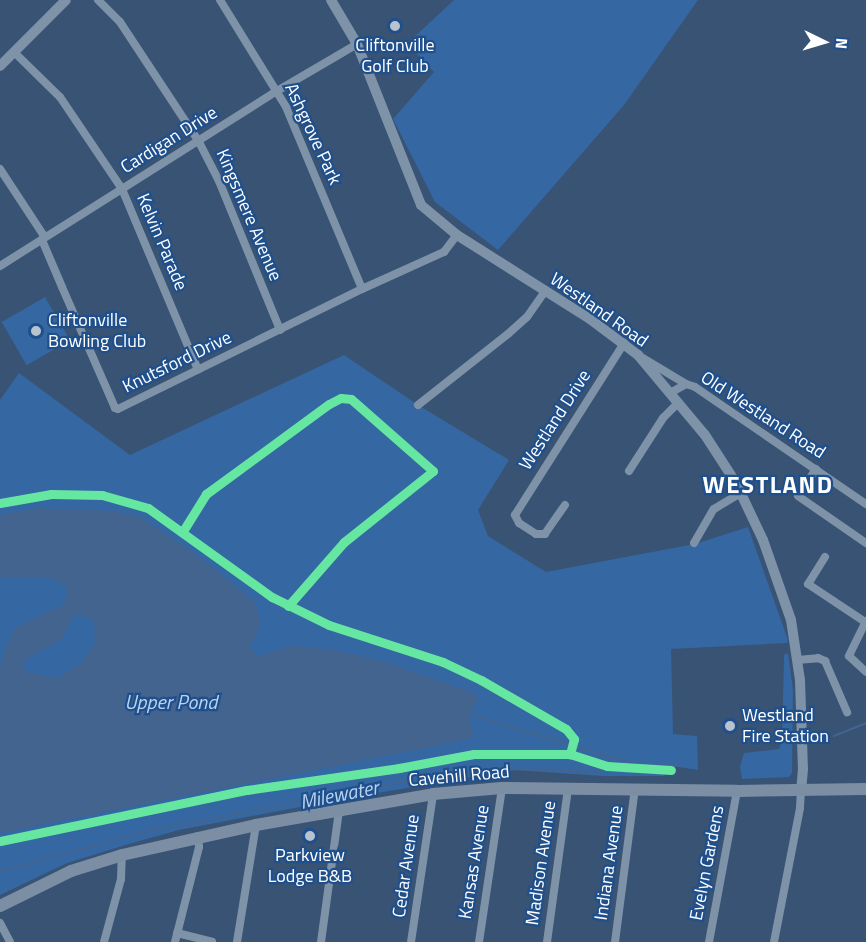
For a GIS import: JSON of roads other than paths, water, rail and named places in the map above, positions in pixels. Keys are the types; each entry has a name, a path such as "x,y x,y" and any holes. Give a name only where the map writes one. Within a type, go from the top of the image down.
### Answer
{"main road":[{"name":"Cavehill Road","path":"0,906 70,872 122,855 198,836 433,794 502,788 737,791 866,789"}],"street":[{"path":"0,66 66,0"},
{"name":"Kingsmere Avenue","path":"98,0 120,22 199,142 219,181 279,330"},
{"name":"Ashgrove Park","path":"220,0 277,91 362,289"},
{"name":"Westland Road","path":"331,0 357,44 421,205 457,235 624,343 638,356 705,435 741,493 785,600 797,660 803,770 801,790"},
{"name":"Cardigan Drive","path":"0,266 277,91 357,44"},
{"name":"Kelvin Parade","path":"14,52 60,97 122,189 198,370"},
{"name":"Knutsford Drive","path":"0,169 44,236 42,240 115,408 118,410 362,289 444,252 457,235"},
{"path":"418,405 527,317 545,291"},
{"name":"Westland Drive","path":"565,505 545,534 536,534 519,523 515,515 624,343"},
{"path":"638,356 686,384"},
{"name":"Old Westland Road","path":"670,393 686,384 716,400 866,504"},
{"path":"629,471 663,418 678,403"},
{"path":"816,469 798,496 866,543"},
{"path":"694,543 714,509 741,493"},
{"path":"825,557 808,584 866,622 849,656 852,662 866,672"},
{"path":"797,660 818,658 825,661 847,712"},
{"name":"Kansas Avenue","path":"479,942 502,788"},
{"name":"Madison Avenue","path":"547,942 568,789"},
{"name":"Indiana Avenue","path":"615,942 635,789"},
{"path":"774,942 800,808 801,790"},
{"name":"Evelyn Gardens","path":"709,942 737,791"},
{"name":"Cedar Avenue","path":"411,942 433,794"},
{"path":"321,942 339,810"},
{"path":"237,942 255,825"},
{"path":"198,836 199,847 176,938 212,942"},
{"path":"104,942 121,879 122,855"},
{"path":"0,923 10,942"}],"water":[{"name":"Upper Pond","path":"38,508 113,511 138,516 197,555 256,603 260,625 251,644 252,650 259,657 279,649 297,646 339,651 382,661 465,690 477,695 478,700 469,714 473,735 469,739 0,833 0,669 4,652 15,628 63,605 67,596 66,585 49,578 0,577 0,515","holes":["84,615 94,622 95,643 81,663 58,678 25,672 23,664 29,657 62,639 73,616"]}],"waterway":[{"path":"469,714 637,765 680,766"},
{"name":"Milewater","path":"834,736 866,723"},
{"name":"Milewater","path":"0,871 149,831 397,783 484,771 525,769 598,772 614,759"}],"place":[{"name":"Cliftonville Golf Club","path":"395,26"},
{"name":"Cliftonville Bowling Club","path":"36,331"},
{"name":"Westland Fire Station","path":"730,726"},
{"name":"Parkview Lodge B&B","path":"310,836"}],"district":[{"name":"WESTLAND","path":"768,485"}]}
